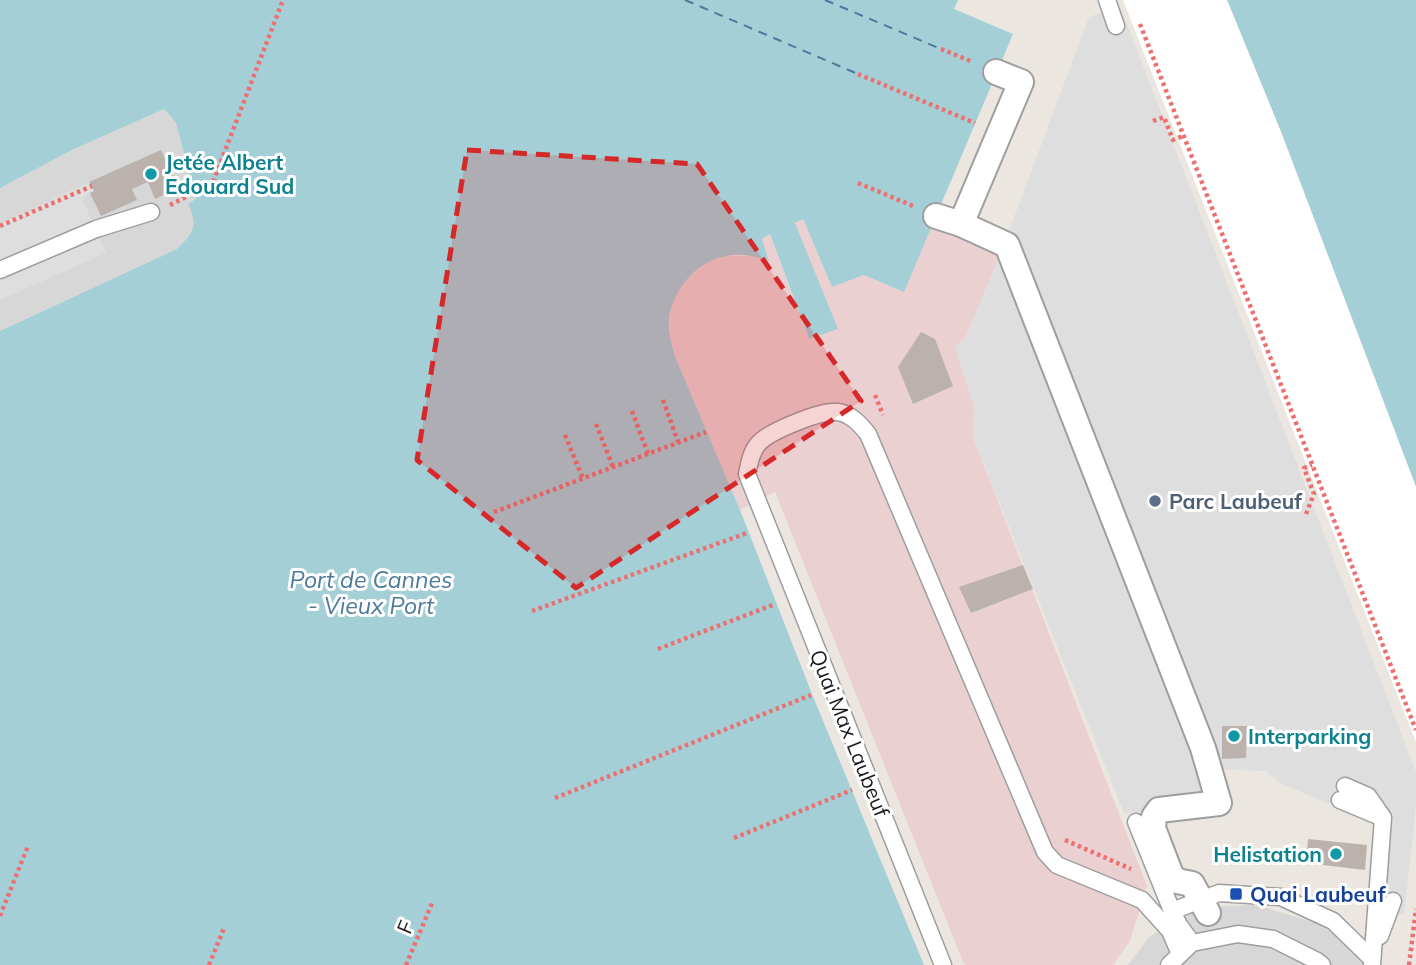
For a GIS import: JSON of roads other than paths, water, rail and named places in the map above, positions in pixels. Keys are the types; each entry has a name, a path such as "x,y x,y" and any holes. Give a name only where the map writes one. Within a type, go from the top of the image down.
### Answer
{"street":[{"path":"961,224 1021,82 996,72"},
{"path":"936,216 1007,245 1206,759 1219,803 1160,810 1154,817 1153,828 1171,875 1177,881 1192,884 1204,906"}],"lane":[{"path":"1107,0 1116,26"},
{"path":"0,270 96,229 151,212"},
{"name":"Quai Max Laubeuf","path":"943,965 747,474 750,459 758,444 772,433 817,414 838,412 856,420 868,434 1045,852 1057,865 1142,900 1170,931 1180,954"},
{"path":"1343,793 1367,796 1383,818 1372,962"},
{"path":"1136,822 1178,925 1180,954 1238,934 1273,939 1322,965"},
{"path":"1172,911 1204,906 1219,893 1281,897 1333,921 1372,962"},
{"path":"1372,962 1393,901"}],"water":[{"name":"Port de Cannes - Vieux Port","path":"0,0 958,0 954,9 1013,34 904,292 864,275 832,287 803,219 795,223 838,329 809,339 770,234 762,239 769,261 737,255 715,259 705,264 681,287 669,318 677,361 924,965 0,965 0,331 177,249 193,229 193,218 188,204 196,199 176,123 164,109 72,150 0,188"},
{"path":"1227,0 1416,0 1416,487 1281,132"}],"place":[{"name":"Jetée Albert Edouard Sud","path":"151,174"},
{"name":"Parc Laubeuf","path":"1155,501"},
{"name":"Interparking","path":"1234,736"},
{"name":"Helistation","path":"1336,854"},
{"name":"Quai Laubeuf","path":"1236,894"}]}
